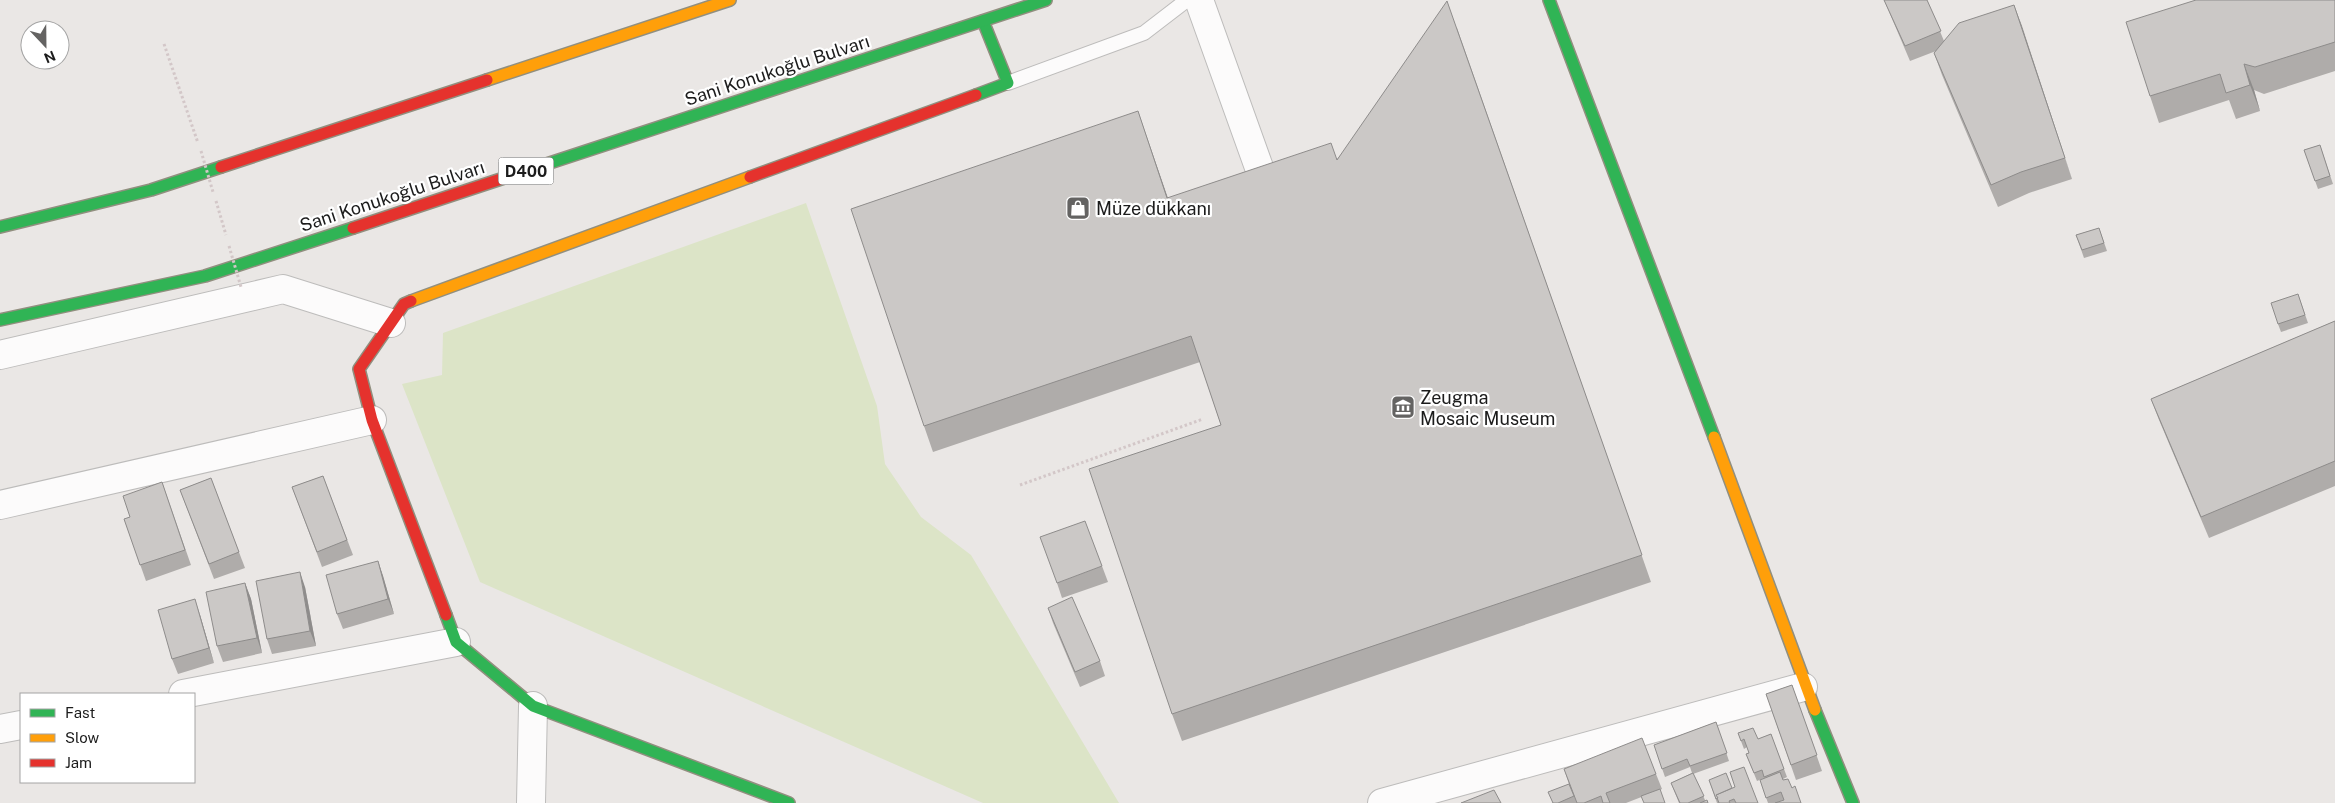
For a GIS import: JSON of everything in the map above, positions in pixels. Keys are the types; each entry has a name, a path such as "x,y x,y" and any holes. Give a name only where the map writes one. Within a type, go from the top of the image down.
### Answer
{"main road":[{"path":"0,227 151,190 730,0"},
{"name":"Sani Konukoğlu Bulvarı","path":"0,320 206,276 1046,0"},
{"path":"1550,1 1806,687 1853,803"},
{"path":"789,803 533,706 456,642 372,420 359,369 404,304 1008,83 982,21"}],"street":[{"path":"1199,0 1262,173"},
{"path":"0,355 282,289 391,323"},
{"path":"0,505 372,420"},
{"path":"188,693 456,642"},
{"path":"1382,803 1806,687"},
{"path":"531,803 533,706"},
{"path":"0,729 20,725"}],"lane":[{"path":"1008,83 1144,33 1187,0"}],"path":[{"path":"164,44 201,151 241,287"},
{"path":"1020,485 1203,419"}],"green space":[{"path":"806,203 877,406 885,464 921,517 971,555 1119,803 983,803 480,582 402,384 442,375 443,333"}],"building":[{"path":"1884,0 1927,0 1941,31 1905,46"},
{"path":"2196,0 2335,0 2335,42 2255,67 2244,64 2250,85 2226,93 2220,74 2150,96 2126,22"},
{"name":"Zeugma Mosaic Museum","path":"1447,1 1642,555 1172,714 1089,469 1221,425 1191,336 924,426 851,209 1138,111 1167,198 1331,143 1337,160"},
{"path":"2014,5 2065,158 2021,172 1991,185 1934,53 1959,23"},
{"path":"2320,145 2330,176 2315,181 2304,150"},
{"path":"2099,228 2104,243 2082,250 2076,235"},
{"path":"2298,294 2305,315 2278,324 2271,303"},
{"path":"2335,321 2335,461 2201,517 2151,399"},
{"path":"323,476 347,540 317,552 292,487"},
{"path":"211,478 239,552 209,564 180,490"},
{"path":"162,482 185,550 140,565 124,519 130,517 123,496"},
{"path":"1085,521 1102,566 1057,583 1040,537"},
{"path":"378,561 388,599 337,614 326,575"},
{"path":"300,572 310,631 267,639 256,581"},
{"path":"245,583 257,638 217,646 206,592"},
{"path":"1072,597 1100,661 1075,672 1048,608"},
{"path":"195,599 209,648 172,659 158,610"},
{"path":"1792,685 1817,755 1791,765 1766,694"},
{"path":"1716,722 1727,753 1690,766 1687,759 1662,769 1654,745"},
{"path":"1753,728 1758,739 1771,734 1784,769 1764,777 1762,770 1754,773 1746,754 1749,753 1744,739 1741,741 1738,733"},
{"path":"1642,738 1656,774 1606,793 1610,803 1603,803 1601,796 1584,803 1577,803 1564,769"},
{"path":"1744,767 1758,803 1736,803 1734,799 1729,801 1730,803 1719,803 1716,795 1735,787 1730,772"},
{"path":"1780,772 1783,780 1788,779 1792,788 1795,786 1801,803 1775,803 1784,800 1781,792 1766,798 1760,780"},
{"path":"1693,773 1704,796 1688,803 1680,803 1671,783"},
{"path":"1726,773 1732,788 1716,795 1718,798 1716,799 1709,780"},
{"path":"1569,784 1574,796 1558,803 1553,803 1548,792"},
{"path":"1660,789 1665,803 1644,803 1641,796"},
{"path":"1494,790 1501,803 1461,803"}],"traffic: fast":[{"path":"504,178 1046,0"},
{"path":"1549,0 1714,437"},
{"path":"976,95 1008,83 983,21"},
{"path":"0,227 151,190 221,167"},
{"path":"0,320 205,276 353,228"},
{"path":"446,615 456,642 533,706 789,803"},
{"path":"1815,710 1853,803"}],"traffic: slow":[{"path":"487,80 730,0"},
{"path":"411,301 750,177"},
{"path":"1714,437 1815,710"}],"traffic: jam":[{"path":"221,167 487,80"},
{"path":"750,177 976,95"},
{"path":"353,228 504,178"},
{"path":"411,301 404,304 359,369 372,420 446,615"}],"place":[{"name":"Müze dükkanı","path":"1078,208"},
{"name":"Zeugma Mosaic Museum","path":"1403,407"}]}
